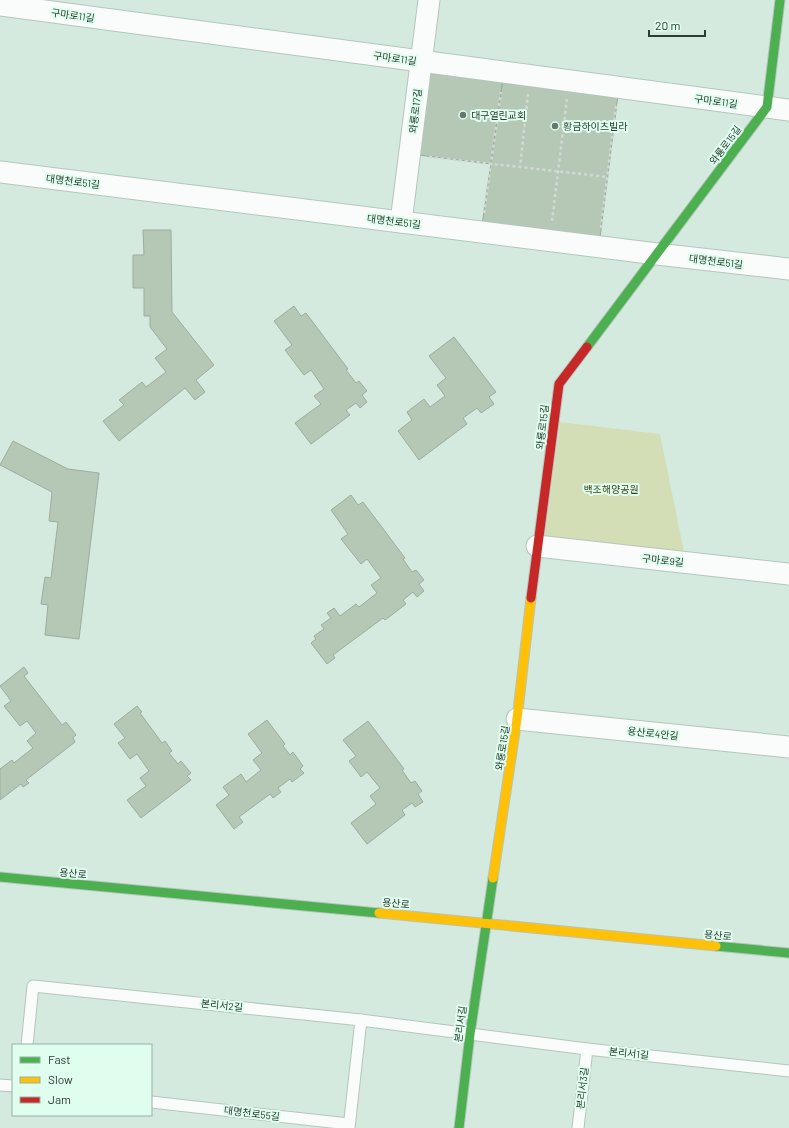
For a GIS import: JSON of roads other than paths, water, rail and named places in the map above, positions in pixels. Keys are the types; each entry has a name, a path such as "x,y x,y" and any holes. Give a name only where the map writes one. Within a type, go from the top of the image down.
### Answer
{"street":[{"name":"와룡로17길","path":"401,222 429,0"},
{"name":"와룡로15길","path":"487,923 517,719 537,546 559,384 767,107 780,0"},
{"name":"구마로11길","path":"0,5 789,110"},
{"name":"대명천로51길","path":"0,172 789,269"},
{"name":"구마로9길","path":"537,546 789,574"},
{"name":"용산로4안길","path":"517,719 789,747"},
{"name":"용산로","path":"0,877 789,953"},
{"name":"본리서길","path":"459,1128 470,1034 487,923"}],"lane":[{"name":"본리서2길","path":"28,1044 33,986 361,1020 470,1034"},
{"path":"349,1126 361,1020"},
{"name":"본리서1길","path":"470,1034 789,1071"},
{"name":"본리서3길","path":"578,1128 586,1048"},
{"path":"0,1085 12,1086"},
{"name":"대명천로55길","path":"152,1102 349,1126"}],"place":[{"name":"대구열린교회","path":"463,115"},
{"name":"황금하이츠빌라","path":"555,126"}],"park label":[{"name":"백조해양공원","path":"611,489"}]}
